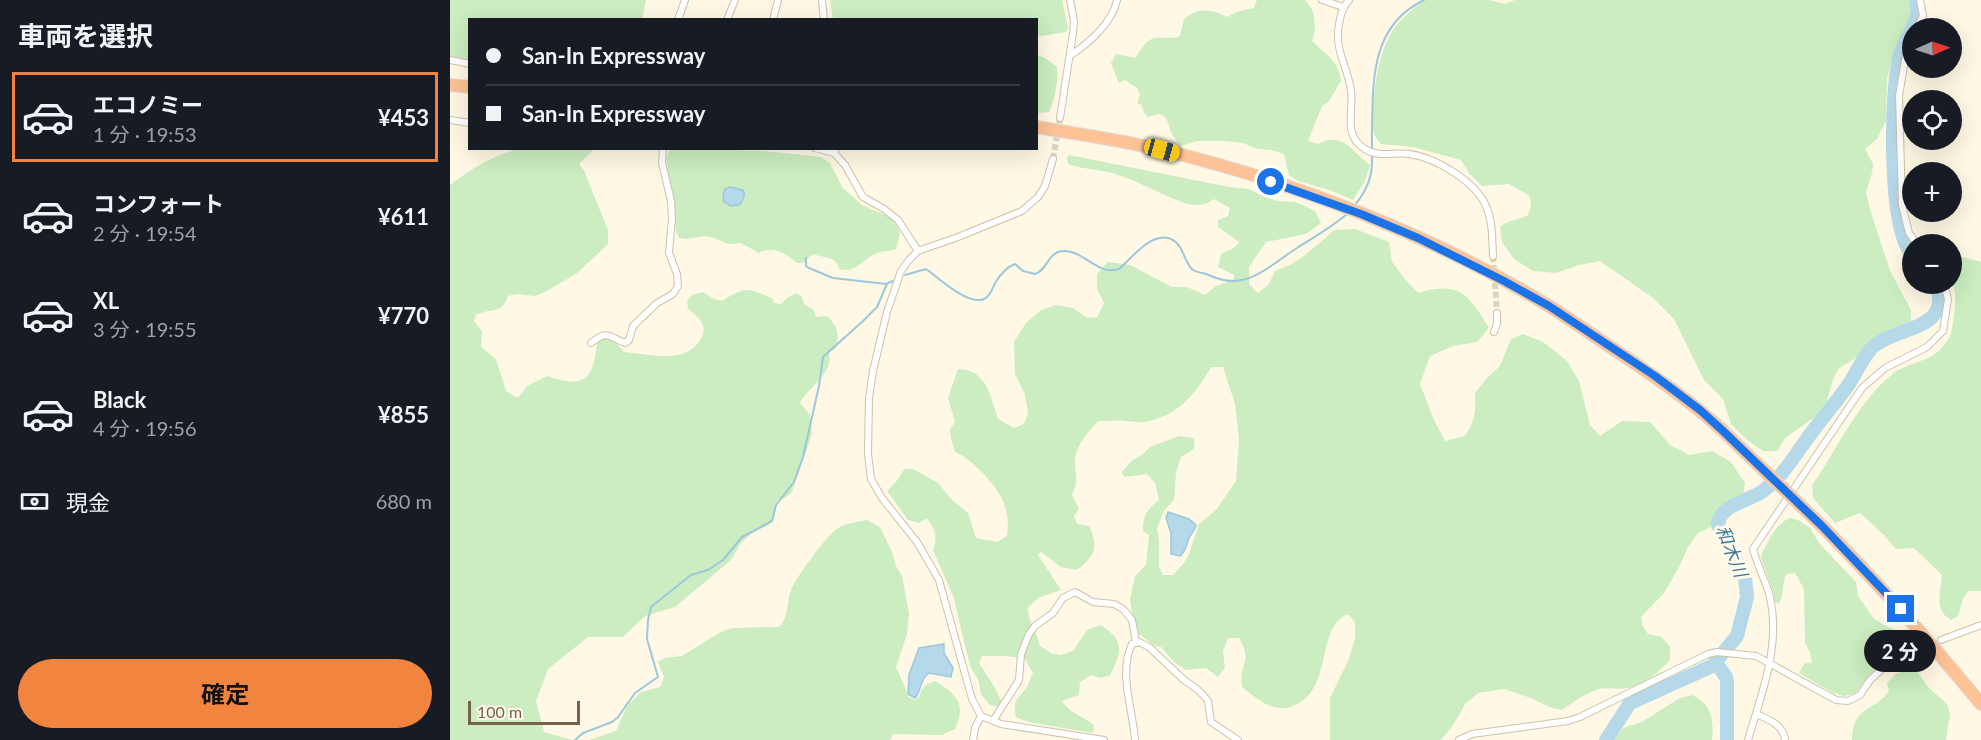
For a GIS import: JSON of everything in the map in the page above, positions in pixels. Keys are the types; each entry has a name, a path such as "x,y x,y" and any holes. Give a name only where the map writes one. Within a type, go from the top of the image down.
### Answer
{"highway":[{"path":"450,85 468,87"},
{"path":"1038,127 1162,150 1290,188 1418,238 1549,306 1655,376 1722,430 1872,577 1916,625 1981,704"}],"street":[{"path":"679,18 685,0"},
{"path":"729,18 735,0"},
{"path":"774,18 778,0"},
{"path":"822,0 824,18"},
{"path":"1060,118 1071,55 1074,21 1070,0"},
{"path":"1071,55 1084,47 1105,23 1114,11 1117,0"},
{"path":"1322,0 1343,7"},
{"path":"1349,0 1343,7 1337,42 1351,91 1351,130 1356,141 1372,153 1420,156 1450,169 1461,178 1482,198 1486,207 1491,223 1493,256"},
{"path":"1920,0 1922,18"},
{"path":"450,60 468,64"},
{"path":"1902,78 1899,96 1902,205 1910,234"},
{"path":"450,120 468,123"},
{"path":"591,343 601,335 609,335 624,343 629,340 633,326 657,303 673,294 677,289 677,274 668,244 672,226 662,164 663,150"},
{"path":"835,151 863,197 898,220 918,251"},
{"path":"1053,159 1045,186 1038,197 1022,211 918,251 901,271 877,350 869,398 868,463 871,479 876,489 917,542 939,580 972,699 981,716 993,722 1104,740"},
{"path":"1748,740 1773,646 1769,595 1753,549 1862,388 1885,368 1927,347 1943,331 1948,299 1947,294"},
{"path":"1494,332 1497,313"},
{"path":"993,722 1019,680 1021,654 1029,634 1035,626 1053,613 1060,601 1067,595 1075,592 1093,602 1114,604 1123,609 1132,620 1136,642"},
{"path":"1941,640 1981,625"},
{"path":"1135,740 1134,720 1126,680 1126,664 1130,648 1136,642"},
{"path":"1136,642 1149,647 1197,689 1208,701 1211,722 1238,740"},
{"path":"1459,740 1472,734 1568,721 1580,717 1708,654 1717,652 1756,656 1836,700 1848,701 1860,695 1870,680 1894,658 1911,651"},
{"path":"1756,714 1778,725 1785,735 1785,740"},
{"path":"973,740 975,728 981,716"}],"green space":[{"path":"450,0 646,0 642,18 468,18 468,60 450,56"},
{"path":"830,0 1062,0 1068,28 1066,32 1042,36 1038,35 1038,18 833,18"},
{"path":"1257,0 1305,0 1309,4 1315,25 1312,41 1334,63 1341,81 1329,101 1322,106 1308,141 1318,144 1334,140 1340,141 1370,165 1365,181 1353,200 1298,181 1289,175 1284,154 1226,141 1197,141 1181,146 1163,115 1148,117 1144,113 1142,105 1137,103 1140,94 1137,88 1125,80 1119,83 1111,63 1116,54 1135,58 1151,39 1180,36 1184,19 1195,12 1205,10 1227,17 1239,11 1254,8"},
{"path":"1423,0 1489,0 1505,4 1515,0 1910,0 1913,7 1911,18 1902,18 1902,39 1893,57 1887,78 1886,121 1877,139 1865,149 1873,164 1866,192 1871,213 1890,271 1911,310 1911,321 1899,331 1881,336 1853,360 1839,368 1833,379 1827,401 1816,416 1785,438 1777,451 1763,451 1731,424 1723,399 1704,380 1674,319 1653,298 1600,261 1556,273 1533,271 1514,259 1502,242 1500,227 1528,215 1531,205 1530,196 1509,184 1482,186 1469,173 1461,160 1413,147 1381,144 1374,135 1372,127 1379,65 1387,41 1403,18"},
{"path":"1038,56 1057,67 1056,90 1049,112 1038,113"},
{"path":"516,150 593,150 579,164 608,230 608,244 576,274 535,296 517,294 508,296 498,309 476,315 474,321 482,331 481,347 496,359 506,391 518,398 527,386 547,376 570,381 584,379 593,366 597,343 609,337 624,352 668,356 688,351 696,345 704,328 701,321 688,309 687,300 692,295 703,292 722,301 747,290 772,298 774,303 781,304 796,293 802,297 804,304 814,310 816,317 827,316 837,331 837,345 829,352 830,360 825,373 800,403 810,415 812,434 792,492 785,498 777,500 770,524 752,533 741,543 731,560 675,607 645,616 623,637 588,637 548,669 536,701 544,732 572,740 450,740 450,185 466,173 500,155"},
{"path":"670,150 763,151 821,157 830,163 842,187 862,205 887,216 898,227 900,233 896,249 875,254 856,267 845,270 839,269 833,259 813,254 803,263 797,263 784,253 770,250 759,253 741,243 728,244 705,236 679,238 666,158"},
{"path":"1069,155 1249,189 1277,201 1296,202 1315,211 1321,223 1306,234 1266,242 1249,267 1249,284 1258,293 1269,284 1275,271 1299,259 1334,230 1355,229 1389,242 1392,262 1418,293 1444,289 1461,293 1475,306 1489,328 1477,342 1453,346 1430,356 1420,384 1445,441 1465,436 1474,416 1475,393 1500,366 1511,339 1523,334 1543,342 1567,361 1579,381 1590,425 1600,436 1622,421 1650,422 1670,445 1689,455 1712,451 1731,462 1745,483 1743,497 1722,507 1711,527 1698,533 1664,593 1641,617 1643,627 1648,634 1662,637 1670,647 1670,660 1639,684 1624,689 1599,689 1584,695 1562,710 1504,689 1478,693 1465,704 1454,724 1441,740 1330,740 1330,698 1349,659 1355,638 1355,622 1348,614 1338,621 1331,631 1315,685 1307,697 1288,708 1273,707 1242,687 1245,653 1239,638 1228,638 1223,651 1225,668 1218,677 1206,668 1186,670 1175,663 1161,647 1155,646 1139,634 1130,599 1135,576 1146,565 1149,535 1143,531 1143,526 1146,513 1159,500 1155,483 1147,474 1125,477 1121,473 1131,461 1150,447 1179,436 1194,438 1194,449 1181,457 1176,473 1174,499 1164,511 1157,528 1159,566 1163,575 1173,575 1189,554 1199,524 1216,510 1236,481 1239,440 1235,404 1223,367 1211,367 1192,395 1166,415 1143,422 1098,421 1084,438 1076,453 1076,480 1072,495 1079,509 1074,516 1077,524 1089,526 1094,540 1094,551 1077,570 1061,567 1041,552 1038,555 1061,590 1040,597 1028,607 1029,618 1040,646 1051,653 1061,655 1073,651 1087,630 1101,625 1118,642 1119,653 1110,675 1101,678 1091,675 1080,682 1079,695 1062,701 1073,712 1094,725 1093,733 1028,722 1016,717 1015,703 1027,687 1033,673 1025,659 1010,656 982,656 979,663 1001,701 997,707 990,705 981,694 978,679 971,668 954,598 933,550 935,533 932,526 927,518 919,523 908,520 887,491 904,469 913,469 938,483 952,500 968,513 976,538 997,542 1007,536 1006,509 999,494 982,472 955,452 951,439 950,429 955,422 948,398 958,369 968,370 975,374 986,385 998,419 1014,428 1024,424 1028,414 1025,394 1015,374 1014,342 1026,323 1041,310 1056,305 1073,308 1086,317 1097,318 1104,303 1097,289 1097,274 1108,262 1130,265 1172,287 1187,287 1205,295 1216,286 1233,280 1234,275 1218,267 1221,254 1234,248 1239,242 1218,227 1218,220 1228,216 1230,208 1214,199 1208,203 1188,204 1118,175 1068,164"},
{"path":"1962,257 1981,262 1981,591 1968,591 1958,616 1951,620 1945,616 1940,606 1942,575 1914,548 1896,549 1860,513 1835,523 1813,498 1812,485 1857,414 1878,388 1890,376 1930,357 1944,345 1950,336 1954,294 1962,294"},
{"path":"1790,518 1810,528 1819,543 1856,582 1858,596 1874,619 1896,631 1901,645 1898,653 1874,670 1856,693 1844,696 1833,693 1799,673 1804,664 1812,662 1805,643 1804,589 1795,573 1786,574 1781,600 1779,604 1775,602 1761,556 1776,529"},
{"path":"867,520 880,527 902,576 909,614 907,634 896,667 908,697 915,700 924,687 935,681 954,695 957,700 960,712 955,729 942,735 893,734 890,740 589,740 616,731 627,706 641,692 660,687 664,677 658,662 664,658 682,656 719,633 732,628 779,627 786,616 793,587 818,550 837,529"},
{"path":"1908,669 1917,671 1928,687 1947,704 1950,714 1946,740 1852,740 1853,728 1860,714 1883,698 1889,691 1887,683 1896,674"},
{"path":"1692,695 1708,708 1713,726 1712,740 1614,740 1623,728 1642,722 1678,699"}],"water":[{"path":"730,187 743,190 744,198 739,205 731,206 724,202 725,189"},
{"path":"1168,512 1189,519 1196,525 1180,556 1171,554 1171,533 1166,518"},
{"path":"944,644 944,653 953,668 951,677 929,673 915,698 908,694 909,675 919,648"}],"waterway":[{"path":"1355,205 1367,186 1372,168 1373,90 1379,54 1394,23 1424,0"},
{"name":"和木川","path":"1903,234 1895,190 1893,159 1894,97 1900,55 1917,15 1916,0"},
{"path":"905,275 926,269 962,295 977,300 988,296 1001,274 1015,264 1023,271 1035,274 1054,254 1066,251 1081,256 1103,269 1119,269 1147,243 1168,238 1177,244 1193,270 1224,280 1236,281 1247,279 1267,269 1347,214"},
{"path":"806,258 806,266 833,278 886,284 893,281"},
{"path":"575,740 583,733 612,722 635,693 658,677 647,639 651,607 691,575 708,570 723,560 742,537 772,521 776,505 794,482 803,457 823,357 877,307 887,284"},
{"name":"和木川","path":"1606,740 1630,703 1712,666 1737,636 1747,597 1745,578 1718,525 1720,518 1729,508 1763,491 1782,473 1844,391 1871,349 1929,320 1937,311 1938,294"},
{"path":"1715,661 1727,682 1727,740"}],"tunnel":[{"path":"1053,159 1060,118"},
{"path":"1493,256 1497,313"},
{"path":"1911,651 1930,644"}],"route":[{"path":"1271,182 1361,214 1459,258 1549,306 1655,376 1722,430 1822,526 1901,609"}]}
